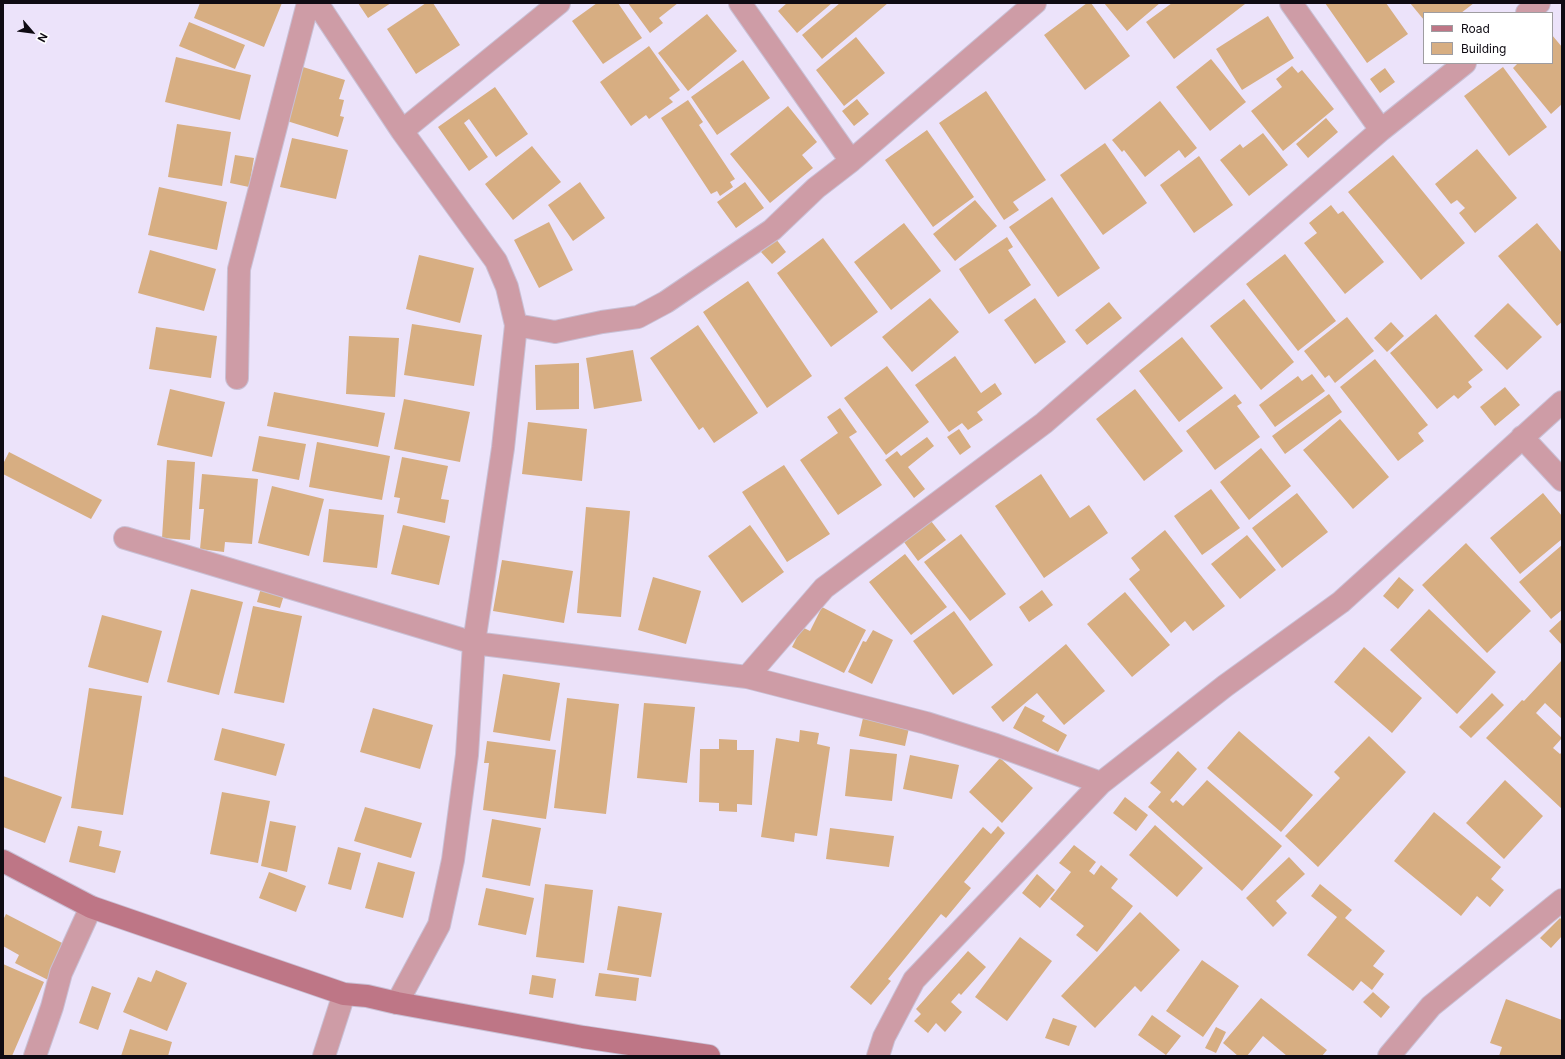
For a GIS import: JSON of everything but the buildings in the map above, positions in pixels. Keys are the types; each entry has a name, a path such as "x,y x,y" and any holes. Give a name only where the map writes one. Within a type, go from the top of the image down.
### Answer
{"main road":[{"path":"3,861 91,907 344,994 368,996 397,1003 583,1037 709,1056"}],"street":[{"path":"237,378 238,269 308,3"},
{"path":"317,3 402,131 496,261 507,287 516,325 503,448 474,643 467,755 453,860 439,925 397,1003"},
{"path":"402,131 559,3"},
{"path":"740,3 851,161"},
{"path":"516,325 555,332 602,322 638,317 672,298 772,230 816,188 851,161 1035,3"},
{"path":"1291,3 1381,130"},
{"path":"1528,12 1540,3"},
{"path":"747,677 824,588 1044,423 1381,130 1464,64"},
{"path":"878,1056 884,1038 914,980 1101,783 1225,686 1341,602 1562,402"},
{"path":"1522,437 1562,480"},
{"path":"125,538 474,643 747,677 926,722 996,745 1101,783"},
{"path":"1389,1056 1431,1006 1562,900"},
{"path":"35,1056 52,1007 61,973 91,907"},
{"path":"324,1056 344,994"}]}
